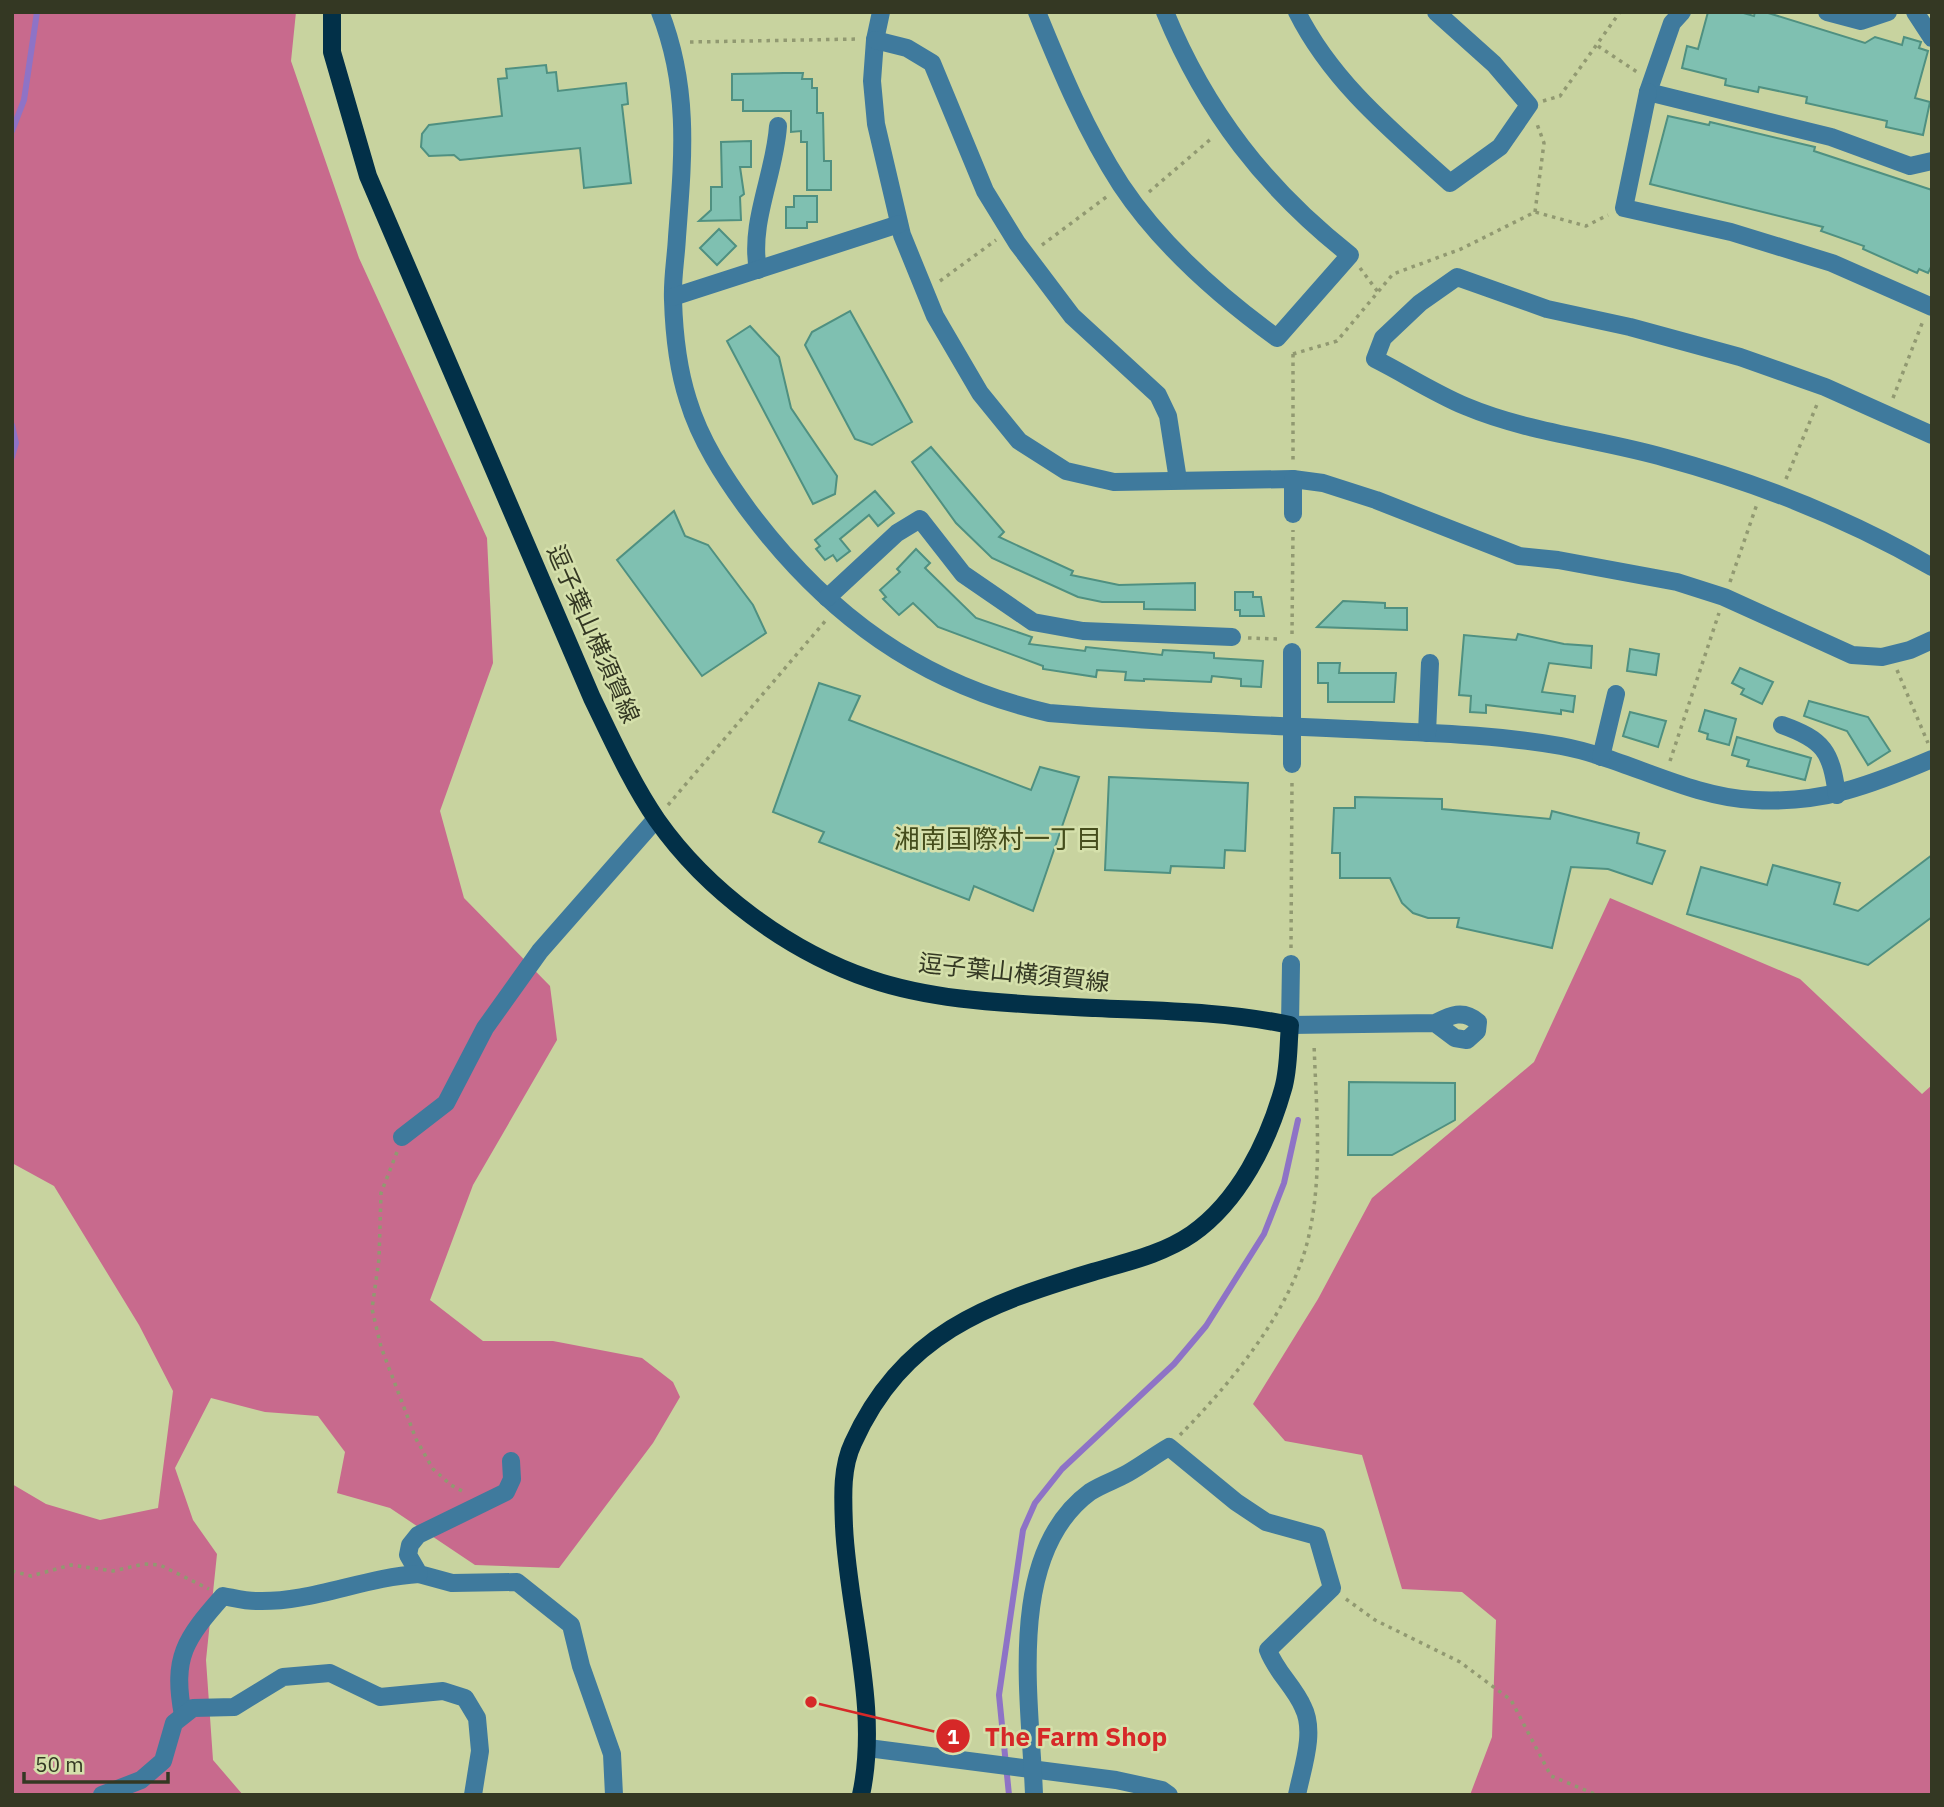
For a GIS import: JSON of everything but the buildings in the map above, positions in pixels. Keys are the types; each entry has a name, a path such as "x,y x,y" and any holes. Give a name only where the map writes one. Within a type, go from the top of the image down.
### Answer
{"main road":[{"name":"逗子葉山横須賀線","path":"332,12 332,52 368,176 593,698 622,759 656,819 694,867 751,915 810,951 870,979 950,997 1071,1007 1237,1014 1290,1025"},
{"path":"861,1795 868,1748 860,1659 849,1597 842,1489 851,1445 886,1387 916,1353 957,1323 1046,1286 1164,1250 1193,1233 1227,1200 1249,1172 1265,1140 1284,1087 1290,1025"}],"street":[{"path":"660,12 674,46 684,112 673,297 676,341 687,399 707,447 732,488 777,549 832,603 872,637 910,660 961,687 1005,703 1049,713 1427,733 1561,746 1689,786 1752,800 1837,795 1871,785 1932,759"},
{"path":"881,12 875,40 872,81 876,124 899,224 925,292 935,316 980,393 1019,440 1066,471 1086,478 1114,482 1293,479 1323,483 1376,499 1519,556 1558,560 1677,582 1724,597 1852,654 1882,657 1932,640"},
{"path":"1037,12 1068,87 1122,186 1207,282 1277,338 1350,255 1304,219 1225,127 1179,46 1166,12"},
{"path":"1297,12 1313,45 1371,113 1450,183 1500,147 1529,105 1494,64 1436,12"},
{"path":"1682,12 1672,23 1648,92 1624,208 1731,232 1832,263 1931,306"},
{"path":"1827,12 1861,21 1888,12"},
{"path":"1915,12 1932,38"},
{"path":"875,40 907,48 932,63 985,191 1027,256 1072,316 1158,395 1168,416 1178,481"},
{"path":"1648,92 1831,136 1910,166 1932,161"},
{"path":"758,270 753,245 776,153 778,126"},
{"path":"673,297 899,224"},
{"path":"1932,435 1825,387 1728,354 1630,327 1547,309 1457,277 1420,303 1383,338 1375,359 1466,406 1565,435 1665,457 1771,491 1893,545 1932,567"},
{"path":"1293,479 1293,514"},
{"path":"832,603 897,533 920,519 963,574 1033,622 1083,631 1232,637"},
{"path":"1292,646 1292,764"},
{"path":"1427,733 1430,663"},
{"path":"1601,757 1616,694"},
{"path":"1782,725 1811,735 1830,754 1837,795"},
{"path":"402,1137 446,1103 485,1028 540,951 656,819"},
{"path":"1291,964 1290,1025 1435,1023"},
{"path":"1034,1795 1027,1661 1041,1558 1052,1533 1090,1493 1129,1473 1169,1447 1236,1502 1266,1522 1317,1536 1332,1588 1268,1650 1275,1669 1304,1708 1308,1743 1297,1795"},
{"path":"419,1574 408,1555 410,1545 418,1535 506,1492 512,1479 511,1461"},
{"path":"183,1716 177,1681 191,1632 223,1596 256,1601 296,1597 382,1577 419,1574 452,1583 517,1582 571,1625 580,1666 612,1754 614,1795"},
{"path":"102,1795 141,1780 163,1761 174,1723 192,1709 234,1707 283,1677 303,1673 330,1673 380,1697 443,1691 465,1698 477,1718 480,1751 473,1795"},
{"path":"868,1748 1116,1780 1162,1790 1169,1795"}],"path":[{"path":"1535,212 1544,143 1529,105 1560,96 1620,12"},
{"path":"690,42 875,40"},
{"path":"1598,46 1637,71 1648,92"},
{"path":"1136,203 1225,127"},
{"path":"1027,256 1122,186"},
{"path":"925,292 1010,231"},
{"path":"1350,255 1378,292"},
{"path":"1886,416 1931,306"},
{"path":"1277,338 1293,354 1293,479"},
{"path":"1665,777 1724,597 1771,491 1825,387"},
{"path":"1232,637 1292,646 1293,514"},
{"path":"656,819 832,603"},
{"path":"1893,654 1897,670 1932,751"},
{"path":"1291,964 1292,764"},
{"path":"1169,1447 1234,1377 1282,1304 1309,1237 1318,1161 1314,1025"},
{"path":"402,1137 381,1193 379,1259 372,1309 381,1347 407,1416 433,1469 451,1485 487,1503"},
{"path":"12,1571 31,1576 71,1565 113,1571 160,1564 223,1596"},
{"path":"1332,1588 1375,1620 1460,1662 1511,1700 1551,1776 1597,1795"}],"shaded area":[{"path":"12,12 296,12 291,61 359,258 487,538 493,663 440,811 464,898 550,986 557,1040 473,1185 430,1300 483,1341 553,1341 642,1358 673,1382 680,1397 653,1443 559,1568 475,1565 390,1508 337,1493 345,1452 318,1416 265,1412 211,1398 175,1468 193,1520 217,1554 206,1660 213,1760 243,1795 12,1795 12,1484 46,1504 100,1520 158,1508 173,1391 139,1325 54,1186 12,1163"},
{"path":"1610,898 1800,979 1922,1094 1932,1085 1932,1795 1470,1795 1492,1737 1496,1620 1462,1592 1402,1589 1362,1455 1285,1441 1253,1404 1318,1299 1372,1198 1534,1062"}],"waterway":[{"path":"12,131 24,100 37,12"},
{"path":"12,425 16,443 12,457"},
{"path":"1009,1795 999,1695 1023,1530 1035,1503 1062,1469 1174,1364 1206,1326 1264,1234 1284,1183 1298,1120"}],"place":[{"name":"The Farm Shop","path":"811,1702"}],"district":[{"name":"湘南国際村一丁目","path":"998,839"}]}
